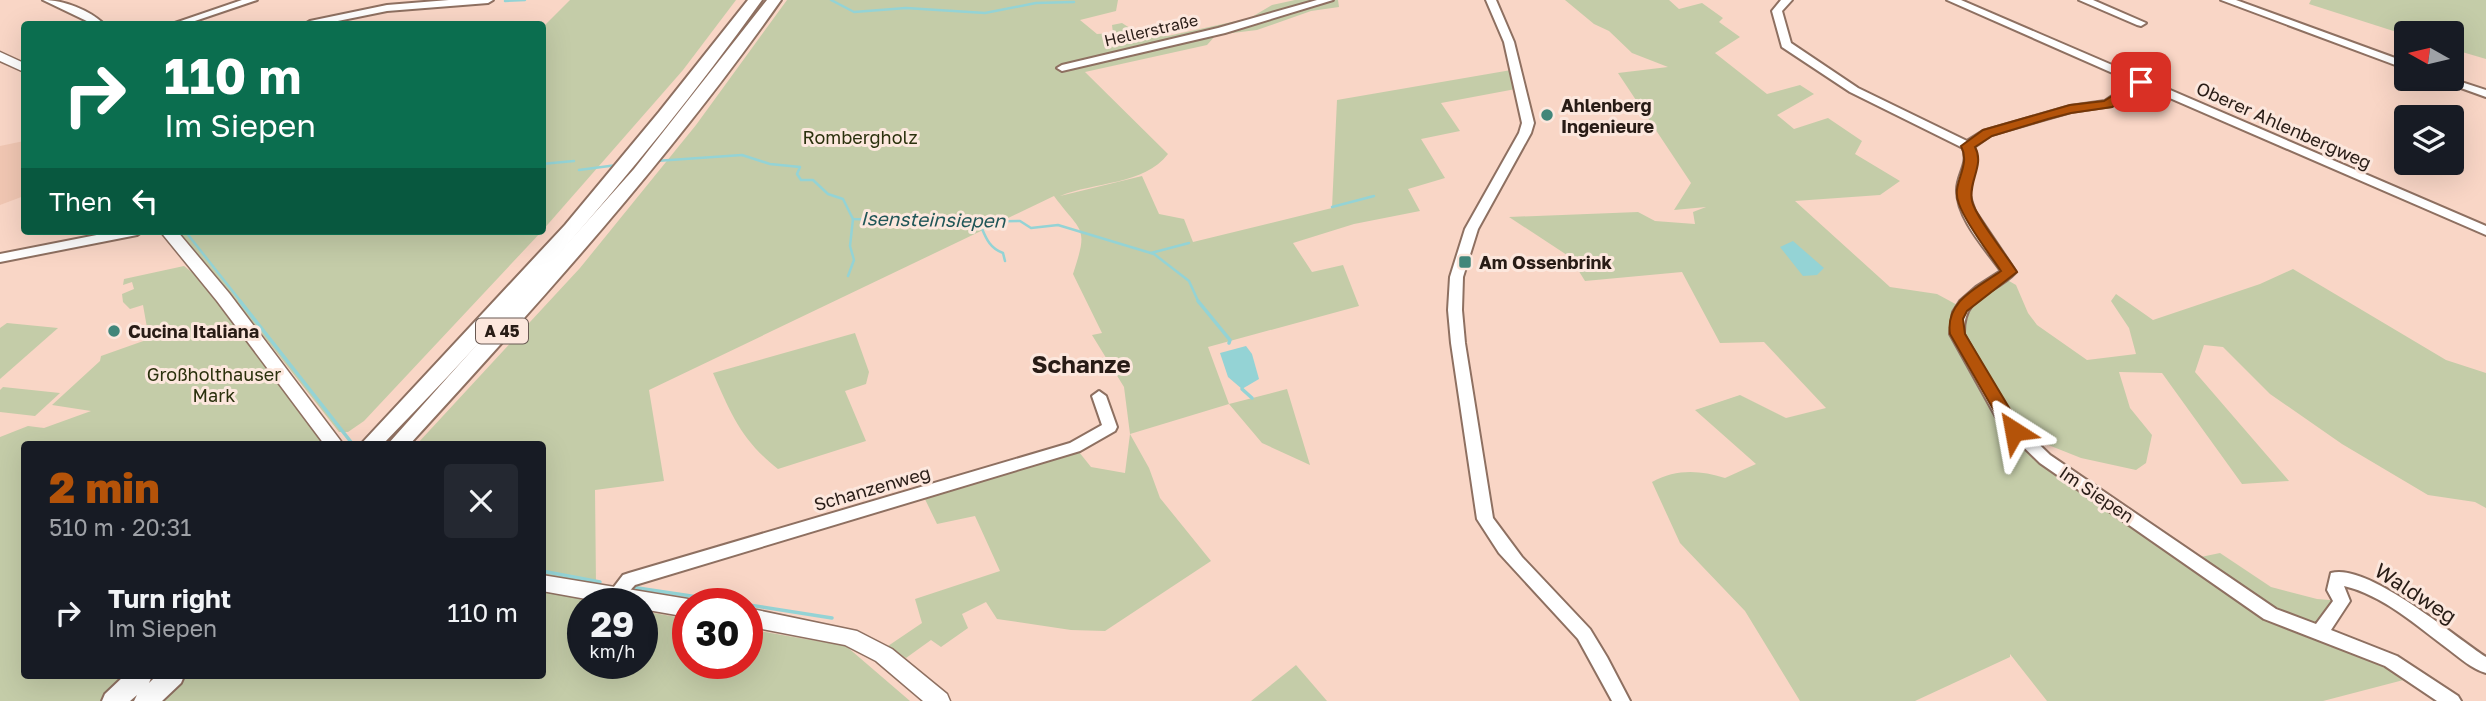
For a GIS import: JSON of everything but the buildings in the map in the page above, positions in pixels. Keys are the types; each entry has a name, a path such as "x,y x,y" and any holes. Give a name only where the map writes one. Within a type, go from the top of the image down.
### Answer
{"highway":[{"name":"A 45","path":"375,441 529,276 660,121 755,0"},
{"name":"A 45","path":"401,441 605,216 682,124 774,0"},
{"path":"114,701 137,679"},
{"path":"146,701 169,679"}],"main road":[{"path":"0,56 21,66"},
{"path":"172,235 223,297 332,441"},
{"path":"546,584 570,588"},
{"path":"763,620 837,633 865,644 884,655 939,701"}],"street":[{"path":"48,0 94,21"},
{"path":"324,21 387,8 488,0"},
{"name":"Hellerstraße","path":"1062,68 1221,31 1328,0"},
{"path":"1491,0 1509,42 1528,123 1468,239 1460,261 1455,292 1457,339 1485,519 1510,557 1578,626 1598,654 1621,701"},
{"path":"1787,0 1777,11 1786,45 1854,90 1968,146 1987,133 2070,109 2108,104 2141,82"},
{"name":"Oberer Ahlenbergweg","path":"1952,0 2486,231"},
{"path":"2084,0 2141,23"},
{"path":"2226,0 2394,62"},
{"path":"186,21 246,1"},
{"path":"2464,86 2486,94"},
{"name":"Im Siepen","path":"1968,146 1973,155 1972,166 1964,185 1965,204 2009,272 1970,299 1955,319 1957,334 2006,420 2045,459 2270,614 2391,661 2452,701"},
{"path":"0,258 117,235"},
{"name":"Schanzenweg","path":"622,588 629,580 1075,447 1110,427 1099,396"},
{"name":"Waldweg","path":"2319,633 2342,601 2335,590 2337,578 2352,580 2393,602 2486,666"}],"shaded area":[{"path":"21,142 21,197 0,205 0,146"}],"green space":[{"path":"570,0 736,0 683,70 546,226 546,24"},
{"name":"Rombergholz","path":"787,0 1118,0 1116,11 1080,20 1097,34 1113,33 1112,25 1122,23 1144,37 1168,36 1250,18 1272,5 1295,0 1338,0 1339,7 1311,11 1257,30 1216,35 1207,45 1085,72 1168,154 1146,172 1060,196 1142,176 1159,214 1184,219 1193,242 1332,208 1337,100 1517,69 1521,88 1441,103 1460,131 1421,139 1445,178 1408,189 1420,211 1354,224 1293,243 1312,272 1343,265 1359,306 1208,347 1229,404 1130,434 1124,387 1092,335 1102,333 1073,274 1081,246 1080,231 1054,196 649,390 664,481 595,490 596,584 546,576 546,441 420,441 580,268 696,125"},
{"path":"1565,0 1669,0 1679,9 1702,3 1723,18 1719,22 1740,37 1715,53 1767,94 1800,85 1814,94 1777,115 1794,129 1828,118 1862,141 1855,154 1900,181 1880,195 1795,201 1890,287 1937,294 1961,307 2002,277 2016,285 2028,313 2037,325 2087,360 2136,354 2129,328 2111,301 2116,294 2153,320 2260,284 2293,269 2446,360 2486,373 2486,508 2475,502 2428,495 2342,444 2270,394 2223,347 2204,345 2195,372 2289,481 2242,484 2162,373 2119,372 2130,408 2152,435 2146,463 2136,470 2081,458 2018,433 2191,559 2220,553 2271,587 2317,599 2342,601 2320,633 2415,677 2323,701 2047,701 2010,654 2010,657 1915,701 1800,701 1745,611 1680,543 1652,482 1688,472 1725,478 1756,464 1695,410 1740,395 1786,418 1826,408 1764,342 1720,343 1682,272 1585,281 1570,257 1509,217 1638,212 1655,221 1695,224 1693,212 1706,207 1674,210 1691,183 1618,73 1668,67 1632,53 1609,31 1594,24"},
{"path":"2311,0 2486,0 2486,59 2464,53 2464,21 2394,21 2394,31 2309,4"},
{"path":"179,235 538,235 364,421 348,432 339,432 236,301"},
{"name":"Großholthauser Mark","path":"184,266 223,297 332,441 21,441 21,679 546,679 546,584 569,588 567,679 658,679 658,614 672,616 672,679 763,679 763,632 846,646 910,701 0,701 0,437 28,426 44,428 91,411 52,405 100,361 101,356 149,339 143,305 130,309 123,302 122,294 134,289 132,282 123,285 124,279"},
{"path":"7,323 58,328 0,379 0,328"},
{"path":"855,333 869,372 866,384 845,391 866,441 778,469 746,437 713,373"},
{"path":"3,387 60,393 35,416 0,412 0,390"},
{"path":"1287,389 1310,465 1262,443 1229,404"},
{"path":"1130,434 1149,468 1160,498 1211,561 1105,631 1071,630 997,619 986,602 962,614 968,628 941,647 931,640 906,658 888,646 922,623 915,599 1000,571 975,516 937,524 922,493 1075,447 1091,467 1125,473"},
{"path":"1296,665 1327,701 1251,701"}],"water":[{"path":"1793,241 1824,268 1817,275 1803,276 1780,247"},
{"path":"1246,346 1252,354 1259,379 1242,389 1228,377 1220,353"}],"waterway":[{"path":"505,1 525,0"},
{"path":"831,0 854,12 906,8 985,13 1036,3 1074,2"},
{"name":"Isensteinsiepen","path":"656,161 742,155 770,164 800,167 797,174 801,180 813,180 828,194 843,199 853,219"},
{"name":"Isensteinsiepen","path":"546,164 574,161"},
{"name":"Isensteinsiepen","path":"579,170 617,165"},
{"path":"1332,207 1374,196"},
{"name":"Isensteinsiepen","path":"853,219 916,221 937,217 971,222 1020,221 1031,228 1058,225 1154,254 1189,281 1198,301"},
{"path":"848,276 854,260 850,246 853,219"},
{"path":"979,222 988,241 1003,253 1005,261"},
{"path":"188,235 242,303"},
{"path":"1151,253 1189,243"},
{"path":"240,301 350,441"},
{"name":"Isensteinsiepen","path":"1198,301 1230,340 1229,343"},
{"path":"1242,389 1252,398"},
{"path":"546,572 600,582"},
{"path":"631,587 672,593"},
{"path":"763,607 832,618"}],"place":[{"name":"Ahlenberg Ingenieure","path":"1547,115"},
{"name":"Am Ossenbrink","path":"1465,262"},
{"name":"Cucina Italiana","path":"114,331"}],"district":[{"name":"Schanze","path":"1081,363"}],"route":[{"path":"2014,431 1957,334 1955,319 1961,308 2009,272 1965,204 1962,193 1973,155 1968,146 1987,133 2070,109 2108,104 2141,82"}]}
